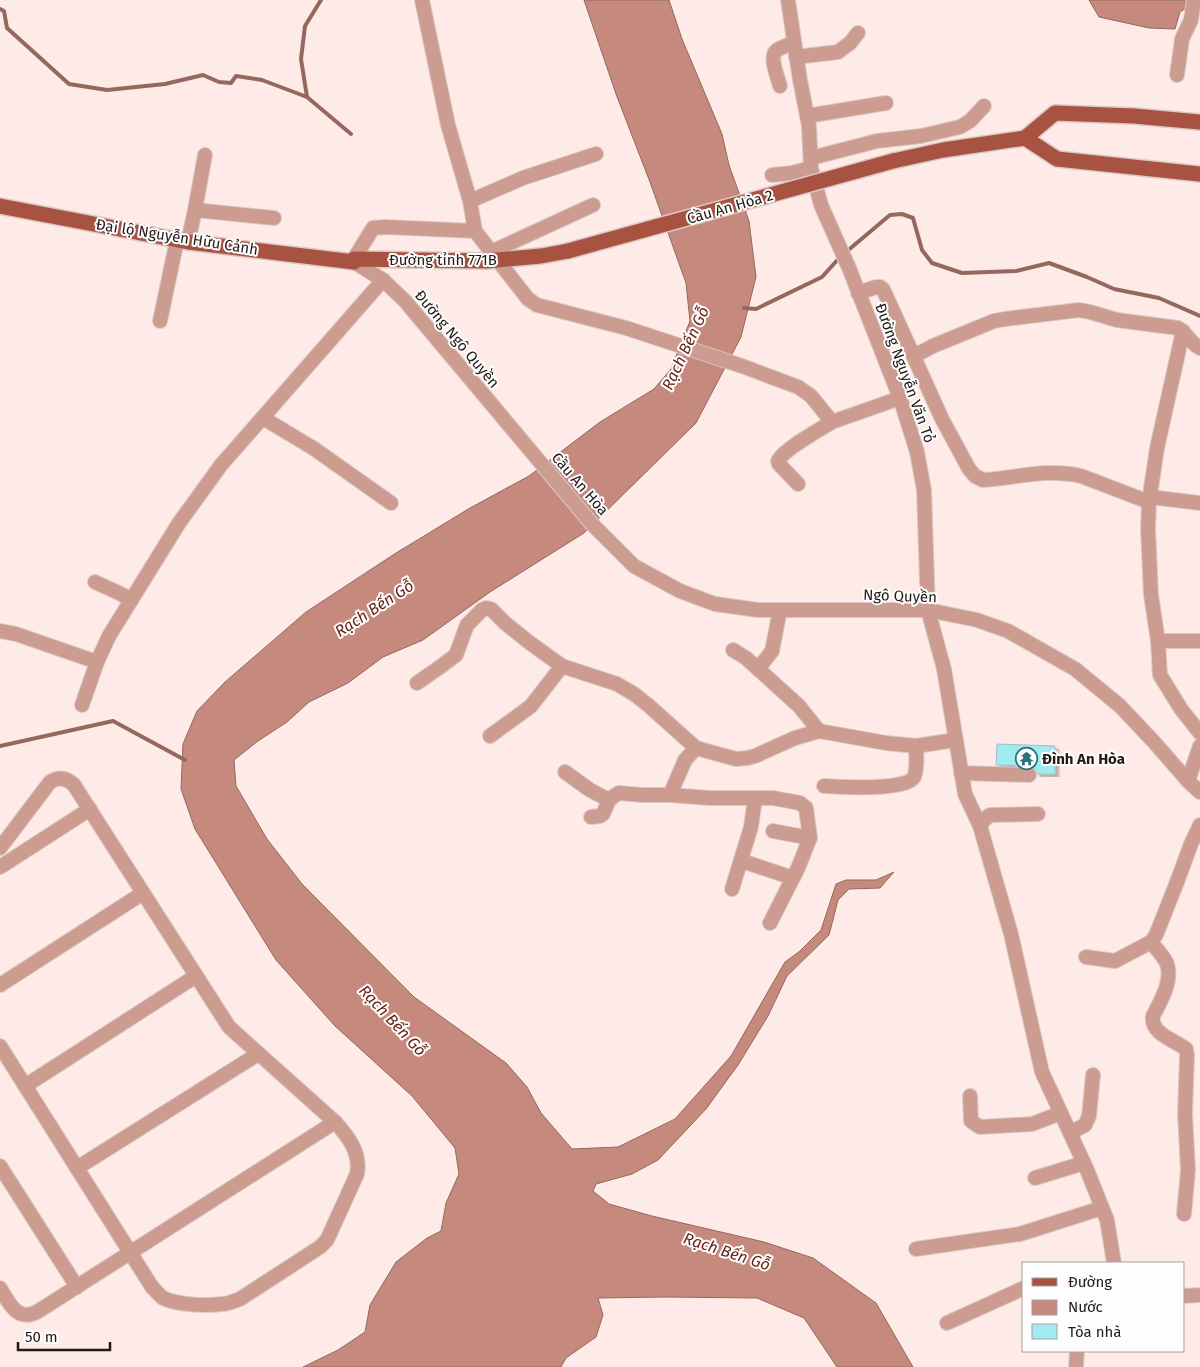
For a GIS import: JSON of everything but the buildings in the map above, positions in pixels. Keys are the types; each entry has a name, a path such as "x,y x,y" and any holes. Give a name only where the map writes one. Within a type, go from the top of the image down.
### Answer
{"main road":[{"path":"1200,122 1134,116 1055,113 1025,138 1057,159 1200,174"},
{"name":"Cầu An Hòa 2","path":"568,251 893,161 943,150 1025,138"},
{"name":"Đại lộ Nguyễn Hữu Cảnh","path":"0,206 182,241 354,261"},
{"name":"Đường tỉnh 771B","path":"354,261 419,260 457,262 494,256 541,256 568,251"}],"street":[{"path":"422,0 448,125 470,201 475,231 528,299 537,305 626,328 798,386 811,396 832,422"},
{"path":"788,0 807,116 811,163"},
{"path":"1177,75 1182,40 1191,20 1194,0"},
{"path":"780,86 772,60 776,51 838,52 850,43 858,33"},
{"path":"807,116 886,103"},
{"path":"772,175 792,173 811,163 877,141 921,136 960,127 970,121 984,106"},
{"path":"470,201 523,178 596,154"},
{"path":"160,321 182,241 195,210 205,155"},
{"name":"Đường Nguyễn Văn Tỏ","path":"811,163 821,205 849,268 900,398 917,452 924,490 928,610 944,669 965,794 980,826 1011,934 1042,1072 1084,1163 1107,1220 1113,1262"},
{"path":"494,256 594,205"},
{"path":"195,210 274,218"},
{"path":"354,261 373,228 385,226 475,231"},
{"name":"Đường tỉnh 771B","path":"354,261 383,280"},
{"path":"82,705 96,662 109,636 179,524 221,465 383,280"},
{"name":"Đường Ngô Quyền","path":"383,280 405,301 505,420"},
{"path":"858,293 876,287 883,289 942,419 969,469 975,476 983,480 1053,472 1080,476 1149,499 1200,503"},
{"path":"914,356 933,346 994,321 1079,310 1117,320 1178,328 1183,331 1191,342 1200,348"},
{"path":"1183,331 1158,448 1149,499 1148,529 1151,595 1158,641 1160,675 1181,710 1200,733"},
{"path":"798,484 779,464 780,457 832,422 900,398"},
{"path":"263,418 313,448 392,503"},
{"name":"Cầu An Hòa","path":"505,420 592,524 634,566"},
{"name":"Ngô Quyền","path":"634,566 680,592 716,604 758,610 928,610 977,620 1008,631 1075,669 1120,706 1188,782 1200,792"},
{"path":"95,582 131,600"},
{"path":"417,683 456,655 467,625 486,608 490,609 530,643 562,666 618,684 648,705 696,748 736,759 747,758 767,752 795,738 819,731 916,746 955,740"},
{"path":"758,669 772,651 780,610"},
{"path":"0,631 16,634 96,662"},
{"path":"1158,641 1200,641"},
{"path":"733,650 746,658 799,706 819,731"},
{"path":"490,736 531,706 562,666"},
{"path":"824,786 869,788 904,784 911,781 916,770 916,746"},
{"path":"1188,782 1200,746"},
{"path":"670,795 685,760 696,748"},
{"path":"565,772 590,790 609,800"},
{"path":"961,773 1029,775"},
{"path":"0,848 53,780 59,778 69,780 76,787 229,1027 335,1122 350,1140 358,1163 355,1179 330,1235 320,1248 240,1299 222,1304 210,1304 181,1302 163,1297 152,1287 0,1046"},
{"path":"591,817 603,814 609,800 619,793 710,798 773,798 800,803 806,808 810,838 794,878 770,923"},
{"path":"732,889 751,827 755,798"},
{"path":"0,867 90,810"},
{"path":"980,826 990,815 1038,814"},
{"path":"1086,957 1116,961 1151,942 1156,935 1200,825"},
{"path":"773,832 810,838"},
{"path":"742,861 794,878"},
{"path":"0,985 143,893"},
{"path":"1151,942 1167,965 1168,976 1166,987 1152,1021 1155,1029 1186,1049 1185,1114 1188,1170 1184,1214"},
{"path":"25,1086 196,976"},
{"path":"77,1168 258,1054"},
{"path":"1070,1134 1085,1125 1088,1116 1093,1075"},
{"path":"970,1096 971,1121 980,1126 1032,1124 1061,1113"},
{"path":"0,1288 14,1309 20,1313 29,1315 37,1312 335,1122"},
{"path":"1035,1178 1084,1163"},
{"path":"0,1166 77,1287"},
{"path":"916,1250 1020,1234 1102,1208"},
{"path":"947,1323 1022,1289"},
{"path":"1185,1296 1200,1295"},
{"path":"1076,1367 1077,1352"}],"water":[{"name":"Rạch Bến Gỗ","path":"584,0 669,0 682,39 722,134 729,165 749,221 756,277 741,337 696,423 584,533 490,592 423,640 383,657 348,683 309,702 287,722 234,760 236,786 267,839 302,884 414,997 506,1063 527,1087 541,1113 572,1149 618,1147 675,1119 731,1056 785,962 800,951 821,930 836,884 846,880 876,880 894,872 880,888 849,889 838,900 829,935 787,976 768,1016 738,1065 706,1109 658,1160 632,1174 596,1184 593,1191 609,1204 764,1242 813,1258 876,1303 913,1367 837,1367 804,1318 757,1298 664,1297 598,1298 603,1315 596,1337 566,1358 561,1367 303,1367 338,1350 365,1332 370,1305 396,1262 427,1238 441,1231 446,1203 459,1174 455,1148 412,1096 335,1026 276,960 195,829 181,789 183,744 197,711 225,682 306,612 396,553 470,508 529,476 600,422 654,389 671,369 690,321 686,283 616,94"},
{"path":"1089,0 1188,0 1188,7 1180,12 1175,29 1149,28 1099,17"}],"waterway":[{"path":"321,0 305,26 301,59 307,97 351,134"},
{"path":"0,9 4,11 7,28 69,84 107,90 165,84 203,75 219,82 231,83 236,76 262,80 307,97"},
{"path":"846,252 890,215 902,214 913,218 922,250 932,263 962,273 1016,271 1049,263 1114,289 1159,298 1200,316"},
{"path":"744,308 756,309 822,277 841,256"},
{"path":"0,746 113,721 185,760"}],"place":[{"name":"Đình An Hòa","path":"1026,759"}]}
